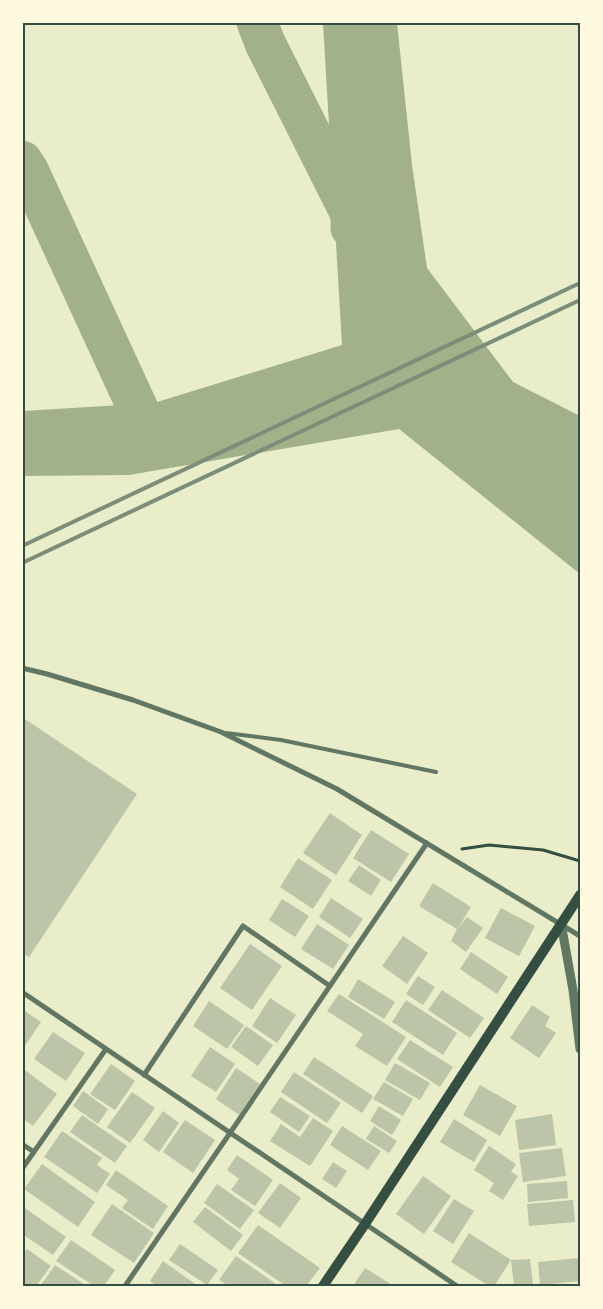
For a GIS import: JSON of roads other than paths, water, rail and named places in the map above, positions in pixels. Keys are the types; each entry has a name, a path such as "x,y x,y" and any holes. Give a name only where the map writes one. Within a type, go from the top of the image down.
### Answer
{"main road":[{"path":"323,1286 578,898"}],"street":[{"path":"22,668 132,700 221,732 337,789 580,936"},
{"path":"125,1286 427,842"},
{"path":"561,923 573,990 580,1049"},
{"path":"144,1075 243,926 330,986"},
{"path":"22,992 457,1286"},
{"path":"22,1168 106,1049"},
{"path":"22,1144 34,1152"}],"lane":[{"path":"221,732 281,740 436,772"}],"waterway":[{"path":"257,22 265,43 351,214 351,228"},
{"path":"22,161 28,170 150,435"}],"railway":[{"path":"22,546 580,283"},
{"path":"22,563 580,300"}]}
